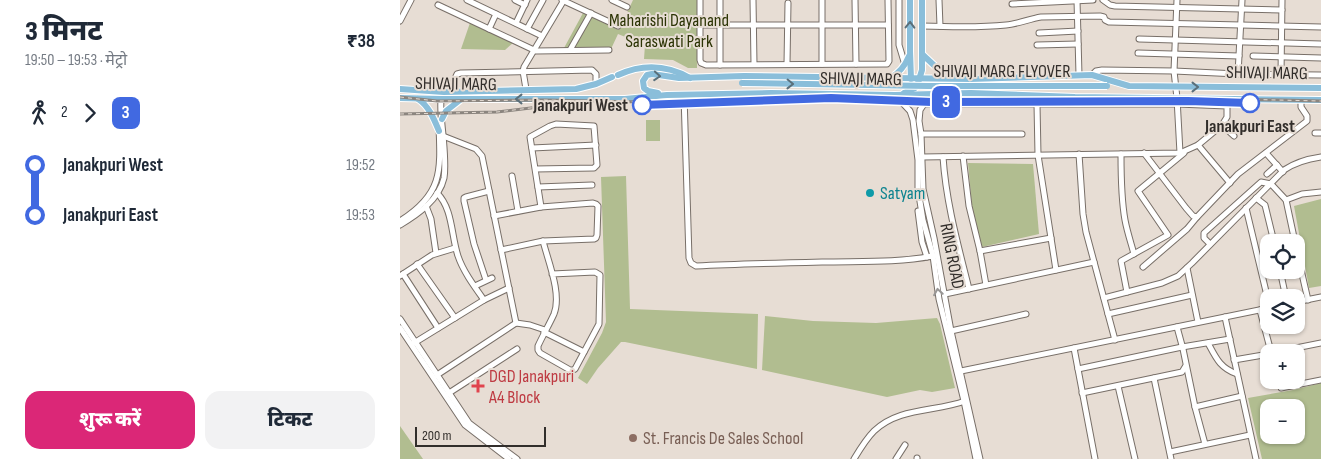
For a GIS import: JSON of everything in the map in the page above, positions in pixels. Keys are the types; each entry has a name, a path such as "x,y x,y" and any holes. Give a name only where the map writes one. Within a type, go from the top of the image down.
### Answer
{"main road":[{"path":"910,0 910,79"},
{"path":"895,95 908,92 914,88 920,79 923,55 922,0"},
{"path":"889,78 899,72 905,65 910,51"},
{"path":"923,55 938,69 976,82 976,90 971,92"},
{"name":"SHIVAJI MARG","path":"400,90 441,92 576,88 596,84 638,68 672,70 691,78 744,76 970,79 1092,75 1129,86 1321,88"},
{"path":"684,94 648,91 643,86 643,81 650,74 691,78"},
{"name":"SHIVAJI MARG FLYOVER","path":"725,78 742,83 928,86 1129,86"},
{"path":"872,78 878,81 880,85 878,92 872,94"},
{"path":"1276,88 1276,99"},
{"name":"SHIVAJI MARG","path":"400,98 625,99 684,94 895,95 971,92 1177,101 1321,100"},
{"path":"418,99 424,103 441,133"},
{"path":"442,119 446,111 461,99"}],"street":[{"path":"400,21 411,0"},
{"path":"467,0 542,36"},
{"path":"515,0 526,2 516,23"},
{"path":"527,29 543,0"},
{"path":"526,89 523,71 563,0 618,26"},
{"path":"612,0 627,7"},
{"path":"700,0 700,60 701,63 706,65 887,64 888,0"},
{"path":"720,0 720,65"},
{"path":"753,0 754,64"},
{"path":"822,0 822,64"},
{"path":"855,0 856,64"},
{"path":"899,0 899,45 905,65"},
{"path":"939,0 940,26"},
{"path":"1012,4 1094,0"},
{"path":"1103,0 1110,3 1176,7 1282,10"},
{"path":"1177,0 1174,71 1180,153"},
{"path":"1238,74 1242,0"},
{"path":"1281,74 1282,0"},
{"path":"1077,1 1079,75"},
{"path":"787,64 788,3"},
{"path":"438,5 534,50 609,50"},
{"path":"570,50 591,13"},
{"path":"489,29 496,14"},
{"path":"922,26 1005,25 1031,18 1102,16 1107,22 1321,27"},
{"path":"701,25 888,25"},
{"path":"1039,33 1078,31"},
{"path":"1139,39 1321,44"},
{"path":"1037,45 1078,44"},
{"path":"1138,53 1239,56"},
{"path":"1253,56 1321,58"},
{"path":"401,220 415,216 426,206 437,193 444,177 440,99 441,92 453,83 457,74 592,70 596,74 596,84"},
{"path":"1092,75 1096,71 1102,70 1321,75"},
{"path":"924,104 971,92"},
{"path":"684,94 689,258 691,263 696,266 890,262 930,256 922,242 915,185 916,160 910,113"},
{"name":"RING ROAD","path":"895,95 916,120 921,134 923,188 961,371 976,459"},
{"path":"401,220 421,204 435,186 438,177 442,119 440,99"},
{"path":"1143,267 1192,224 1196,217 1238,174 1307,121 1307,116 1301,107 1301,100"},
{"path":"924,104 1177,101"},
{"path":"922,157 1180,153 1198,145 1222,125 1227,117 1227,106 1223,102"},
{"name":"RING ROAD","path":"924,104 916,120 918,189 939,299 980,459"},
{"path":"1037,104 1038,155 1056,270"},
{"path":"535,169 594,168 597,165 594,126 556,124 530,137 532,148 535,169 541,206"},
{"path":"1222,125 1234,136"},
{"path":"441,133 480,152 516,314 516,323"},
{"path":"1315,133 1321,134"},
{"path":"921,134 1022,134"},
{"path":"532,148 596,145"},
{"path":"1198,145 1230,183"},
{"path":"1127,292 1121,261 1168,235 1138,191 1188,150"},
{"path":"1144,153 1192,216 1196,217"},
{"path":"1266,153 1283,172"},
{"path":"1079,154 1086,232 1115,340"},
{"path":"1121,154 1122,199 1125,221 1134,254"},
{"path":"964,156 969,206 986,286"},
{"path":"943,157 953,227 969,289"},
{"path":"1104,298 1162,283 1178,276 1283,172 1293,164 1303,160 1321,158"},
{"path":"1267,174 1277,165"},
{"path":"512,176 518,210"},
{"path":"1210,244 1203,235 1261,182 1271,184 1286,200 1293,234"},
{"path":"538,187 592,185"},
{"path":"475,286 489,279 474,244 464,198 489,192"},
{"path":"1286,200 1302,194 1321,192"},
{"path":"437,193 446,207 455,248 464,269 484,300"},
{"path":"1256,198 1265,205 1272,234"},
{"path":"494,216 541,206 593,204 598,206 597,235 594,239 543,241 501,250"},
{"path":"426,206 431,220 436,253"},
{"path":"1246,208 1265,289"},
{"path":"1224,216 1231,223"},
{"path":"980,252 1051,238"},
{"path":"543,241 552,274 556,305 538,350 540,353 573,370 599,324 600,275 595,272 552,274"},
{"path":"438,328 401,275 436,253 455,248"},
{"path":"945,294 1094,262"},
{"path":"417,264 455,318"},
{"path":"1187,268 1198,322"},
{"path":"1303,279 1308,300"},
{"path":"414,344 484,300 509,288"},
{"path":"1108,314 1192,295"},
{"path":"1305,300 1321,297"},
{"path":"961,371 1260,310"},
{"path":"952,331 1026,314"},
{"path":"1225,317 1256,459"},
{"path":"400,319 465,425 509,459"},
{"path":"437,375 516,323 530,325 545,331 584,352"},
{"path":"1177,327 1205,444"},
{"path":"400,328 437,375 469,423 517,459"},
{"path":"1078,369 1230,339"},
{"path":"1208,343 1218,362 1228,371 1237,374"},
{"path":"1305,346 1321,343"},
{"path":"1074,348 1095,459"},
{"path":"449,393 517,349"},
{"path":"1234,360 1260,355"},
{"path":"1082,393 1182,372 1186,367"},
{"path":"1154,378 1171,459"},
{"path":"1305,383 1321,380"},
{"path":"1118,386 1134,459"},
{"path":"1195,407 1242,396"},
{"path":"854,459 874,431 887,421 906,414 966,401"},
{"path":"1170,452 1250,434"},
{"path":"896,459 905,444"}],"green space":[{"name":"Maharishi Dayanand Saraswati Park","path":"633,0 697,0 697,68 688,68 673,60 644,59 645,45 618,34 611,49 564,48 583,13 619,30"},
{"path":"471,20 514,42 505,50 461,49"},
{"path":"646,120 660,120 660,141 646,141"},
{"path":"968,163 1033,164 1039,234 982,247 972,207"},
{"path":"626,176 630,309 758,314 757,369 621,342 598,368 587,384 578,378 606,322 601,177"},
{"path":"1321,199 1321,286 1309,288 1305,266 1305,234 1299,234 1294,206"},
{"path":"765,316 813,321 876,323 937,318 955,388 932,392 920,390 887,397 762,370"},
{"path":"1321,383 1321,459 1262,459 1248,398 1305,389 1305,387"},
{"path":"400,426 423,459 400,459"}],"railway":[{"path":"400,97 437,101 545,100 642,102 831,95 932,99 1188,98 1321,101"},
{"path":"400,114 497,112 547,106"}],"metro line":[{"name":"3","path":"642,105 831,98 932,102 1188,101 1250,103"}],"place":[{"name":"Janakpuri East","path":"1250,103"},
{"name":"Janakpuri West","path":"642,105"},
{"name":"Satyam","path":"870,193"},
{"name":"DGD Janakpuri A4 Block","path":"478,386"},
{"name":"St. Francis De Sales School","path":"633,438"}]}
